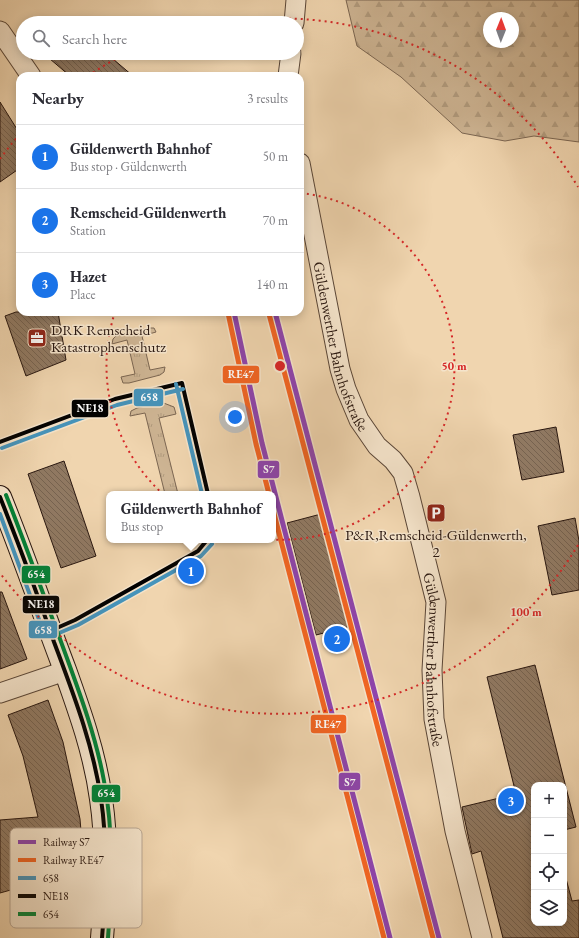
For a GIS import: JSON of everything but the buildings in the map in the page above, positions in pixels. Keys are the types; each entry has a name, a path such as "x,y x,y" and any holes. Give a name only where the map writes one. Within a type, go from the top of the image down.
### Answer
{"main road":[{"path":"0,497 78,704 93,754 102,798 104,828"},
{"path":"102,938 103,928"}],"street":[{"path":"295,16 296,0"},
{"path":"0,32 16,55"},
{"path":"20,60 28,72"},
{"path":"289,72 290,60"},
{"name":"Güldenwerther Bahnhofstraße","path":"304,184 340,368 346,389 359,420 377,446 393,460 403,473 436,602 432,670 434,719 454,831 482,938"},
{"path":"0,693 65,671"}],"green space":[{"path":"346,0 579,0 579,142 534,136 505,141 462,133 401,77 357,46"},
{"path":"154,328 156,332 142,336 150,370 165,367 164,372 160,375 129,383 123,383 121,377 135,374 127,340 112,344 113,339 116,336"},
{"path":"161,402 174,407 176,414 159,418 177,491 164,491 145,413 130,416 131,411"}],"rail line":[{"name":"RE47","path":"229,316 256,444 268,491"},
{"name":"S7","path":"235,316 262,443 274,491"},
{"name":"RE47","path":"270,316 433,938"},
{"name":"S7","path":"276,316 439,938"},
{"name":"S7","path":"276,497 390,938"},
{"name":"RE47","path":"276,522 384,938"}],"transit line":[{"name":"NE18","path":"182,383 207,491"},
{"name":"NE18","path":"0,442 115,399 182,383"},
{"name":"658","path":"176,384 201,491"},
{"name":"658","path":"2,448 117,405 183,389"},
{"name":"654","path":"6,495 91,727 104,781 110,828"},
{"name":"NE18","path":"0,497 28,569 88,739 101,799 104,828"},
{"name":"658","path":"0,514 44,633"},
{"name":"NE18","path":"50,631 75,620 198,551 205,543"},
{"name":"658","path":"52,636 78,625 201,556 212,544"},
{"name":"NE18","path":"102,938 103,928"},
{"name":"654","path":"108,938 109,928"}],"place":[{"name":"DRK Remscheid Katastrophenschutz","path":"37,338"},
{"name":"P&R,Remscheid-Güldenwerth, 2","path":"436,513"},
{"name":"Güldenwerth Bahnhof","path":"191,571"},
{"name":"Remscheid-Güldenwerth","path":"337,639"},
{"name":"Hazet","path":"511,801"}]}
